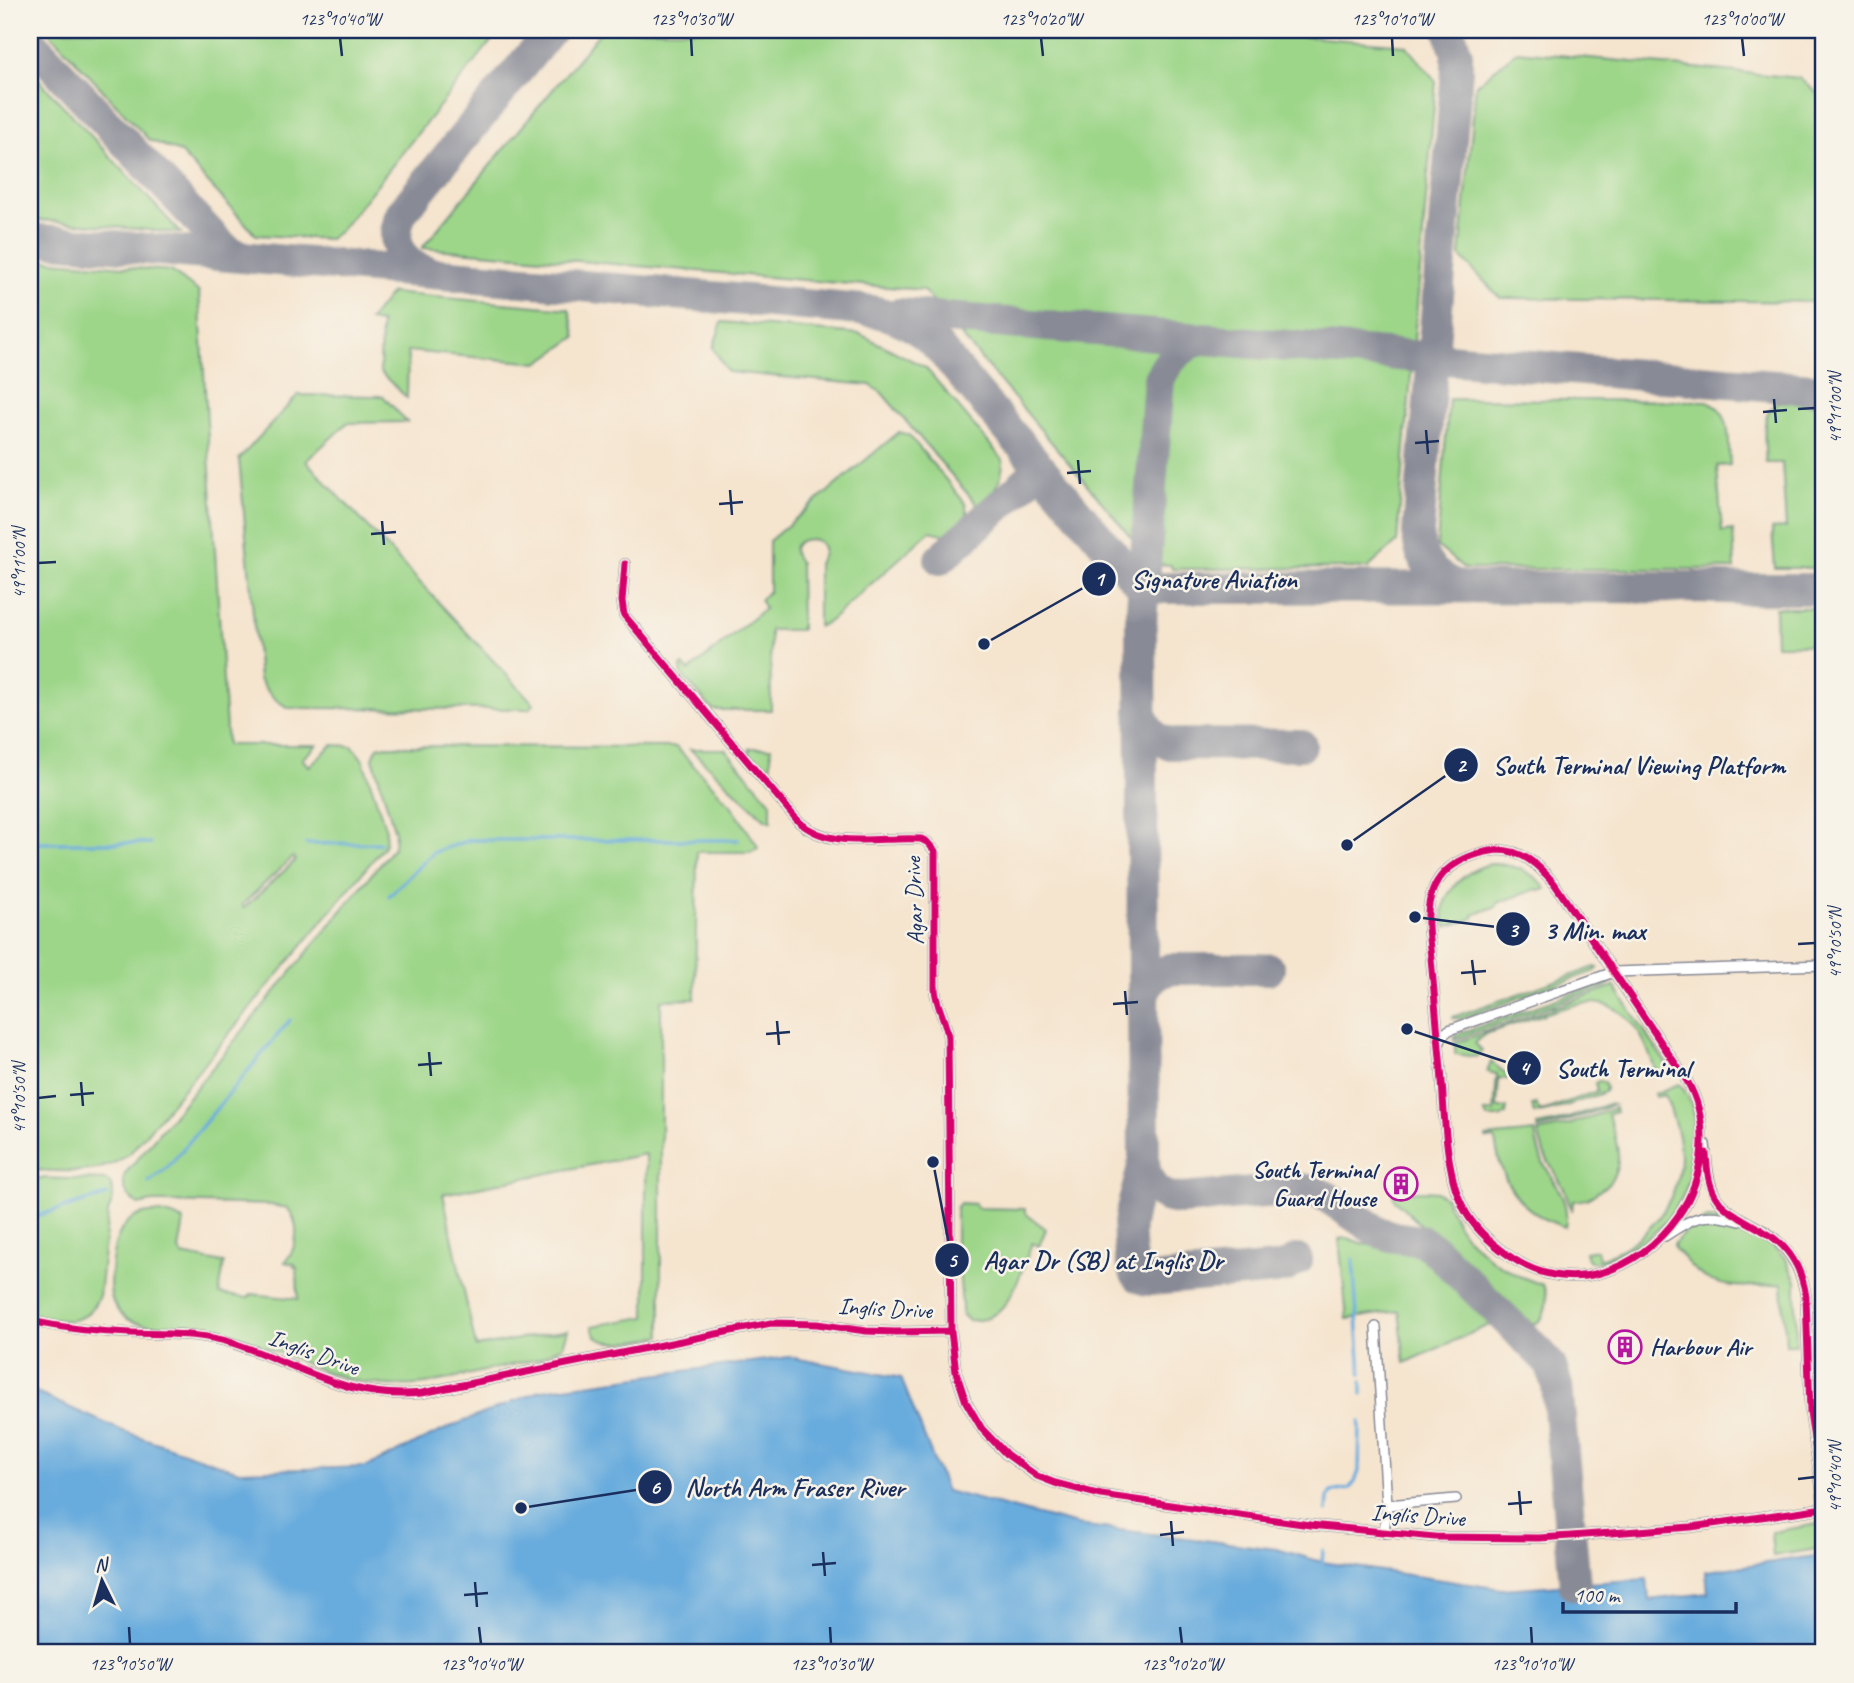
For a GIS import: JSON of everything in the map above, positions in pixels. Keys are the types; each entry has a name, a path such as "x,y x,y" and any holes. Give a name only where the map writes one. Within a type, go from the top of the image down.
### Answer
{"street":[{"name":"Agar Drive","path":"625,564 622,601 624,615 798,821 811,831 831,839 921,839 935,851 935,989 949,1044 951,1331"},
{"path":"1746,1222 1720,1215 1703,1216 1685,1223 1617,1268 1578,1277 1541,1273 1519,1262 1497,1248 1471,1220 1456,1190 1450,1169 1429,938 1429,906 1433,890 1450,867 1481,852 1505,850 1519,853 1535,863 1554,883 1690,1086 1698,1104 1713,1192 1723,1206 1782,1245 1796,1262 1806,1297 1810,1412 1824,1506"},
{"path":"1439,1050 1440,1040 1448,1030 1614,972 1824,965"},
{"path":"1658,1241 1678,1216 1692,1188 1699,1163 1702,1125"},
{"name":"Inglis Drive","path":"30,1321 92,1331 190,1335 223,1340 334,1383 368,1392 396,1395 422,1393 771,1323 808,1323 866,1331 951,1331 960,1388 973,1415 992,1441 1037,1476 1101,1495 1310,1525 1434,1538 1539,1538 1691,1527 1824,1506"},
{"path":"1376,1327 1387,1505 1384,1533"},
{"path":"1810,1387 1824,1428"},
{"path":"1387,1505 1456,1499"}],"green space":[{"path":"47,30 500,30 340,231 329,239 256,235 180,152 149,140"},
{"path":"602,30 1228,30 1406,45 1436,81 1397,542 1368,568 1172,569 1171,565 1154,564 923,290 422,248"},
{"path":"1517,51 1799,78 1824,99 1824,302 1500,298 1460,256 1476,85"},
{"path":"30,70 181,233 30,219"},
{"path":"30,259 171,271 199,292 227,745 317,745 302,759 309,766 332,745 352,746 363,760 386,830 382,849 131,1152 120,1160 96,1169 30,1170","holes":["293,857 296,860 244,908 242,905"]},
{"path":"391,293 569,309 576,337 538,363 408,351 407,398 380,372 381,323 369,321"},
{"path":"722,322 860,334 925,367 1003,460 996,486 978,506 882,393 870,385 728,372 713,348"},
{"path":"298,395 383,396 407,422 347,423 306,461 534,704 529,709 289,708 265,688 259,679 239,459"},
{"path":"1449,399 1707,401 1721,412 1728,428 1730,465 1717,466 1722,532 1733,530 1735,569 1465,569 1437,546"},
{"path":"1788,399 1824,400 1824,568 1775,568 1772,529 1786,528 1782,463 1766,463 1764,434 1771,408"},
{"path":"899,432 909,435 965,503 968,516 947,535 930,531 830,621 818,627 818,563 823,552 822,545 808,539 801,541 795,546 794,553 800,563 801,630 770,630 771,710 713,710 682,675 681,667 683,665 689,671 765,608 760,600 769,591 769,541"},
{"path":"1775,608 1824,608 1824,645 1776,645"},
{"path":"380,746 676,747 731,805 757,845 758,848 750,852 697,852 695,999 661,1000 661,1336 628,1342 610,1342 597,1337 592,1326 646,1317 646,1154 443,1194 476,1347 568,1330 563,1346 538,1359 426,1384 375,1384 326,1372 221,1332 139,1323 122,1315 115,1306 110,1283 117,1239 129,1221 137,1216 155,1213 184,1221 179,1250 182,1255 224,1263 219,1294 248,1298 252,1294 298,1299 297,1268 294,1267 295,1264 285,1262 293,1249 296,1235 294,1221 287,1208 271,1205 165,1202 138,1205 126,1192 124,1180 125,1174 394,847 395,832 373,758"},
{"path":"750,748 771,748 771,778 749,754"},
{"path":"690,749 725,749 771,802 771,821 766,820"},
{"path":"1491,864 1522,870 1546,889 1537,889 1497,903 1497,906 1473,915 1474,918 1446,927 1444,906 1454,886 1471,872"},
{"path":"1598,968 1595,971 1461,1019 1453,1018 1453,1017"},
{"path":"1611,982 1454,1040 1461,1033"},
{"path":"1614,986 1666,1063 1667,1068 1664,1071 1648,1076 1647,1071 1655,1068 1636,1028 1615,1009 1593,1003 1568,1006 1485,1034 1475,1043 1482,1051 1477,1057 1455,1054 1455,1043"},
{"path":"1491,1062 1509,1076 1509,1079 1499,1078 1497,1108 1507,1108 1506,1114 1500,1118 1487,1118 1484,1112 1494,1112 1497,1074 1487,1072"},
{"path":"1595,1083 1605,1083 1606,1090 1603,1093 1534,1114 1532,1105 1536,1104 1540,1112 1597,1091"},
{"path":"1679,1084 1694,1113 1696,1131 1693,1167 1680,1201 1666,1221 1639,1243 1605,1261 1590,1261 1585,1252 1597,1250 1599,1259 1616,1252 1645,1232 1667,1205 1679,1171 1680,1153 1675,1124 1665,1095 1656,1097 1654,1094"},
{"path":"1608,1104 1613,1105 1558,1124 1538,1129 1537,1126 1557,1122"},
{"path":"1615,1108 1616,1112 1608,1115 1617,1146 1614,1174 1593,1196 1573,1201 1572,1211 1564,1189 1544,1154 1538,1132 1568,1125"},
{"path":"1535,1132 1542,1160 1563,1200 1565,1227 1536,1214 1515,1195 1502,1170 1495,1139 1486,1139"},
{"path":"30,1178 105,1180 110,1183 113,1191 99,1296 93,1307 78,1318 61,1320 30,1314"},
{"path":"1437,1192 1445,1198 1467,1238 1493,1261 1519,1276 1543,1285 1546,1306 1541,1320 1529,1324 1521,1322 1394,1199 1393,1193"},
{"path":"960,1203 975,1204 976,1208 1025,1209 1025,1213 1046,1229 1039,1246 1032,1243 1018,1282 1004,1306 982,1319 968,1320 962,1314 959,1267 956,1265 956,1208"},
{"path":"1709,1219 1729,1222 1767,1241 1786,1259 1796,1281 1796,1345 1786,1345 1782,1284 1722,1284 1704,1277 1675,1249 1674,1244 1686,1232"},
{"path":"1348,1238 1376,1246 1425,1247 1496,1322 1405,1363 1399,1311 1347,1319 1339,1239"},
{"path":"1824,1523 1824,1548 1773,1556 1771,1532"}],"water":[{"path":"789,1357 901,1378 946,1491 1077,1525 1277,1549 1322,1562 1502,1589 1647,1579 1649,1600 1708,1593 1706,1571 1824,1555 1824,1653 30,1653 30,1390 123,1431 239,1471 366,1467 450,1427 542,1390"}],"waterway":[{"path":"389,896 434,852 470,840 738,840"},
{"path":"30,843 150,843"},
{"path":"306,844 381,843"},
{"path":"149,1182 169,1166 290,1020"},
{"path":"30,1218 107,1195"},
{"path":"1353,1259 1361,1374"},
{"path":"1362,1382 1362,1394"},
{"path":"1327,1511 1331,1492 1349,1489 1355,1482 1359,1471 1360,1422"},
{"path":"1322,1562 1323,1550"}],"taxiway":[{"path":"429,272 418,269 403,257 399,250 396,232 402,212 551,30"},
{"path":"1449,30 1457,54 1457,71 1418,532 1421,552 1429,567 1442,578 1459,586"},
{"path":"30,41 218,242 228,251 241,256"},
{"path":"30,239 863,310 894,317 922,332 938,347 1130,574 1138,582 1151,588 1824,589"},
{"path":"899,314 1824,390"},
{"path":"1199,339 1175,355 1159,379 1141,622 1144,1160 1129,1225 1130,1250 1137,1275 1151,1280 1276,1269 1297,1260"},
{"path":"940,559 1041,468"},
{"path":"1141,710 1150,732 1171,744 1301,745"},
{"path":"1142,1002 1150,981 1170,969 1269,969"},
{"path":"1144,1160 1150,1182 1165,1196 1181,1199 1302,1189 1327,1197 1378,1232 1422,1241 1433,1248 1541,1354 1551,1366 1557,1386 1575,1585"}],"cycle path":[{"path":"625,564 622,601 624,615 798,821 825,836 856,840 921,839 935,851 935,989 948,1037 951,1331 956,1372 966,1402 982,1429 1006,1454 1037,1476 1101,1495 1310,1525 1435,1537 1571,1536 1691,1527 1824,1508"},
{"path":"1497,850 1515,853 1529,860 1554,883 1687,1081 1700,1114 1702,1150 1699,1167 1694,1185 1678,1216 1662,1236 1643,1252 1622,1265 1600,1273 1577,1277 1554,1275 1531,1268 1508,1255 1473,1223 1462,1204 1453,1179 1446,1132 1428,932 1430,898 1444,873 1459,861 1497,850"},
{"path":"1706,1153 1710,1184 1720,1203 1780,1243 1787,1250 1801,1276 1806,1297 1810,1412 1824,1505"},
{"path":"30,1321 93,1331 211,1338 245,1347 343,1385 380,1393 401,1394 422,1393 771,1323 817,1324 866,1331 951,1331"}],"place":[{"name":"Signature Aviation","path":"984,644"},
{"name":"South Terminal Viewing Platform","path":"1347,845"},
{"name":"3 Min. max","path":"1415,917"},
{"name":"South Terminal","path":"1407,1029"},
{"name":"Agar Dr (SB) at Inglis Dr","path":"933,1162"},
{"name":"South Terminal Guard House","path":"1401,1184"},
{"name":"Harbour Air","path":"1625,1347"},
{"name":"North Arm Fraser River","path":"521,1508"}]}
